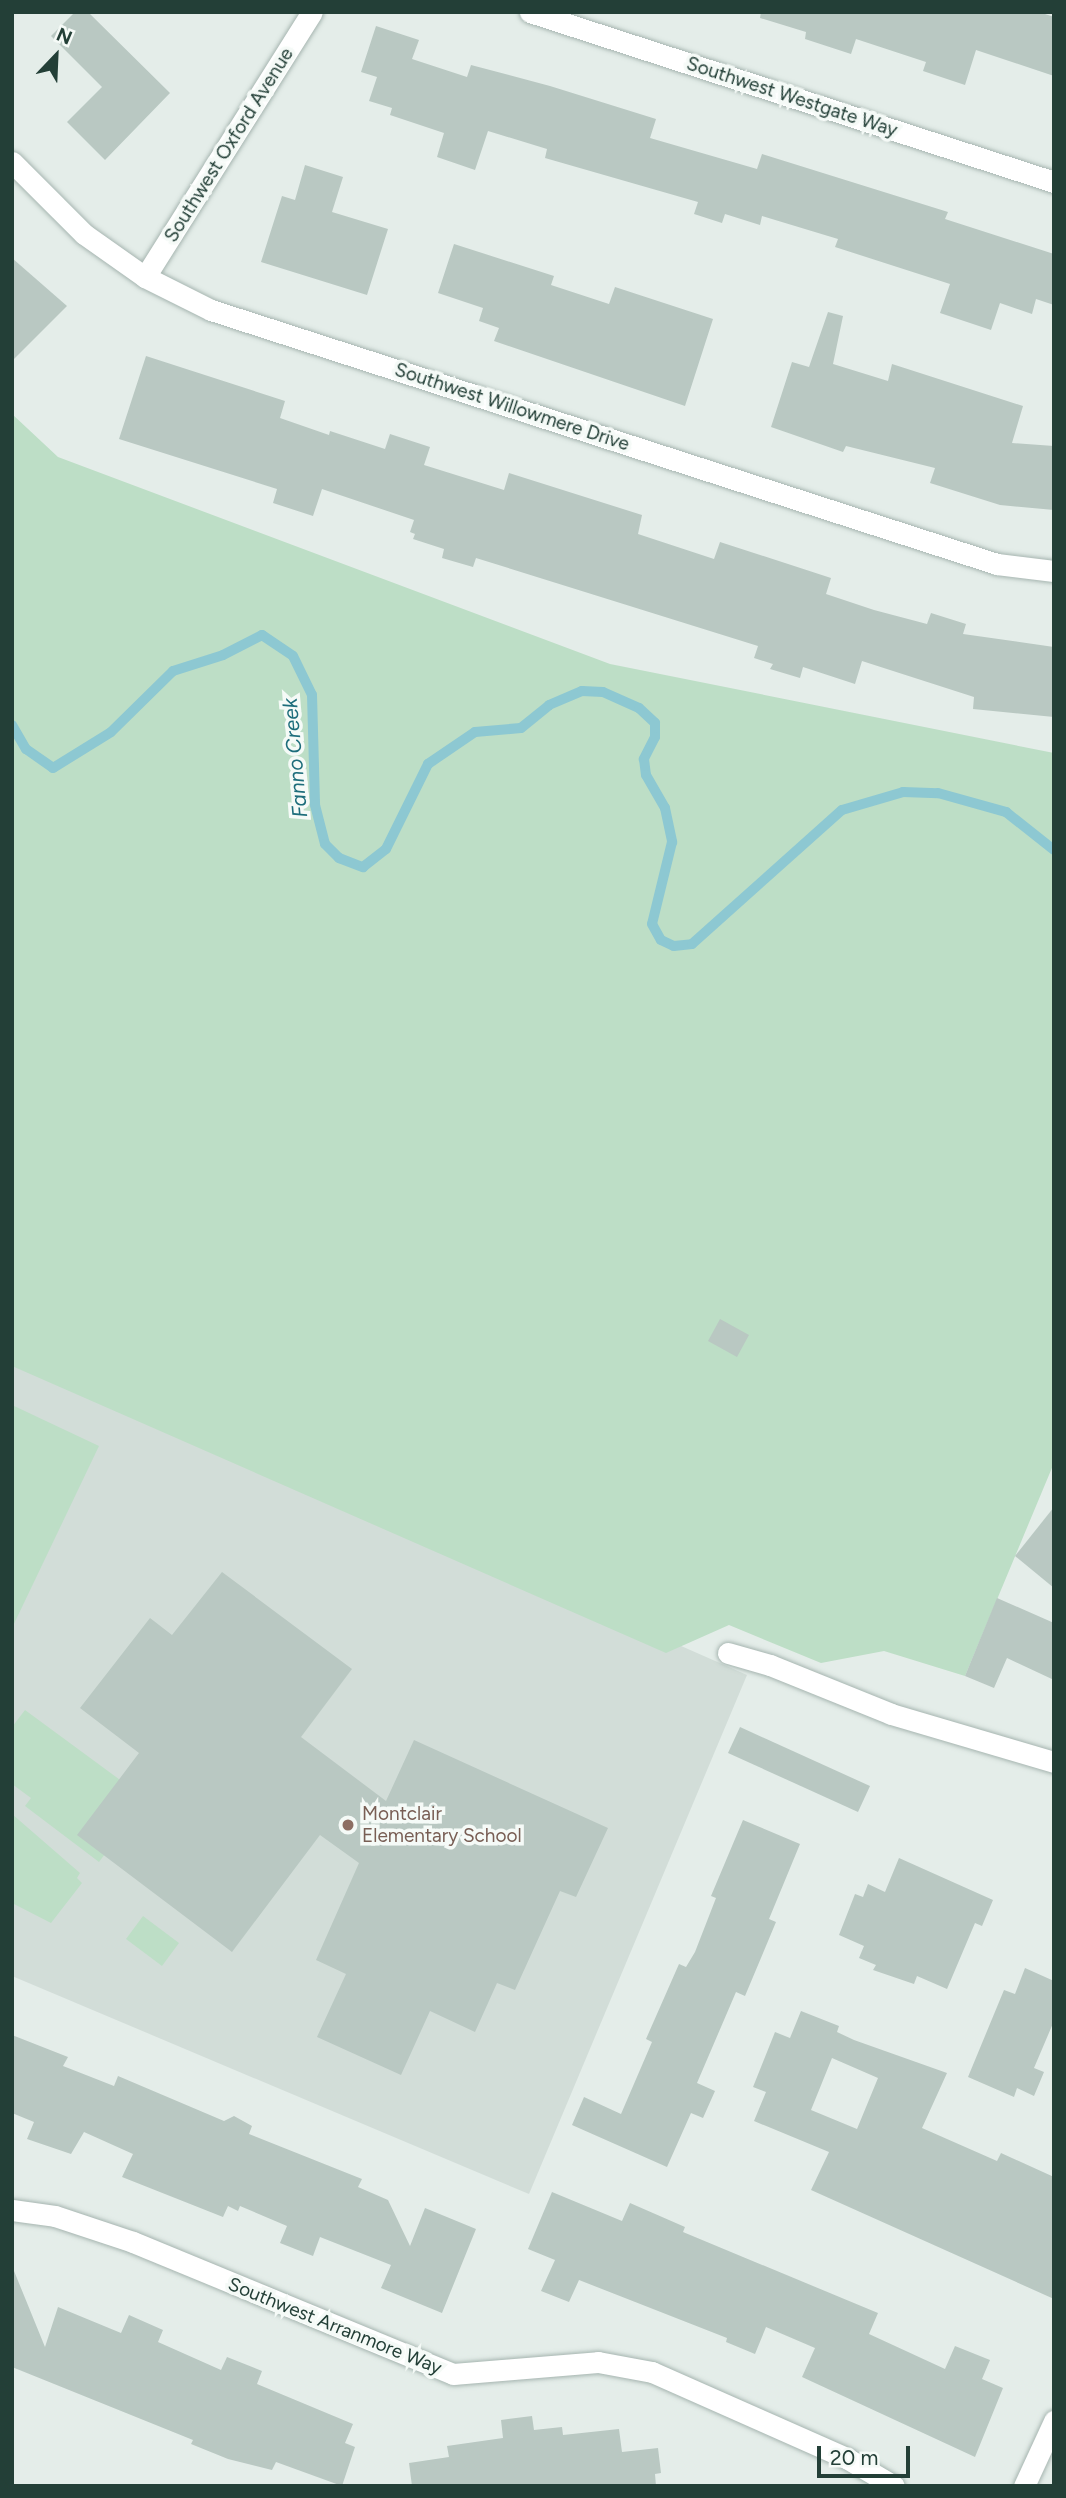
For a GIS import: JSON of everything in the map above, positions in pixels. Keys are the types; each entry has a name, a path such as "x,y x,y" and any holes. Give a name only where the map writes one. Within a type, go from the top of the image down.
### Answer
{"street":[{"name":"Southwest Oxford Avenue","path":"145,278 312,12"},
{"name":"Southwest Westgate Way","path":"530,12 1054,183"},
{"name":"Southwest Willowmere Drive","path":"12,162 84,234 145,278 211,310 997,564 1054,570"},
{"path":"728,1653 770,1665 891,1714 1054,1762"},
{"name":"Southwest Arranmore Way","path":"12,2210 55,2216 133,2242 453,2374 598,2362 652,2372 848,2459 894,2486"},
{"path":"1024,2486 1054,2421"}],"shaded area":[{"name":"Montclair Elementary School","path":"12,1351 747,1675 529,2194 12,1976"}],"green space":[{"path":"12,414 58,457 610,664 1054,753 1054,1463 965,1676 884,1651 821,1663 729,1625 666,1653 12,1366"},
{"path":"12,1405 99,1446 12,1628"},
{"path":"25,1710 146,1799 99,1862 25,1806 31,1798 12,1784 12,1727"},
{"path":"12,1814 80,1873 77,1878 82,1883 51,1923 12,1903"},
{"path":"143,1916 179,1943 162,1966 126,1939"}],"building":[{"path":"75,12 88,12 170,93 105,160 67,122 102,87 51,36"},
{"path":"761,12 1039,12 1054,17 1054,76 976,50 965,85 923,71 926,62 856,39 851,54 805,39 806,32 760,18"},
{"path":"376,26 419,40 412,59 467,77 471,65 550,86 656,119 650,138 757,169 762,154 948,212 945,219 1054,254 1054,305 1036,299 1032,314 1000,303 991,330 940,313 950,284 835,247 838,239 762,216 760,225 725,214 722,223 694,214 698,202 545,158 547,149 488,131 475,170 437,157 444,133 390,115 392,108 369,101 377,77 361,72"},
{"path":"305,165 343,177 332,212 388,229 367,295 261,262 282,196 295,200"},
{"path":"454,244 554,276 551,285 609,304 615,287 713,319 685,406 494,341 499,328 479,321 483,308 438,293"},
{"path":"12,258 67,306 12,361"},
{"path":"828,312 843,316 833,364 888,381 892,364 1023,406 1012,443 1054,446 1054,510 1000,505 930,483 935,468 846,446 843,452 771,427 792,362 809,367"},
{"path":"146,356 285,401 280,418 329,435 330,431 385,449 390,434 430,447 424,465 504,490 509,473 642,515 638,534 714,559 720,542 831,578 826,594 874,610 927,624 931,613 966,624 963,634 1054,647 1054,717 973,709 974,697 862,661 855,684 803,667 800,678 770,669 773,664 754,658 758,646 476,558 473,567 442,558 444,549 413,539 415,534 410,532 414,520 322,489 313,516 273,503 277,489 119,439"},
{"path":"720,1319 749,1335 737,1357 708,1341"},
{"path":"1054,1507 1054,1588 1015,1556"},
{"path":"222,1572 352,1669 301,1737 386,1801 414,1740 608,1828 576,1897 560,1891 515,1990 497,1983 475,2032 430,2011 401,2075 317,2037 346,1974 316,1960 359,1863 320,1835 232,1952 77,1835 139,1753 80,1708 150,1618 172,1635"},
{"path":"997,1598 1054,1623 1054,1680 1007,1658 994,1688 965,1676"},
{"path":"740,1727 870,1786 858,1812 728,1753"},
{"path":"743,1820 800,1844 769,1919 776,1922 745,1996 736,1992 697,2083 715,2091 703,2118 691,2113 667,2167 572,2125 584,2097 621,2114 652,2042 646,2039 679,1964 686,1967 695,1952 716,1898 711,1896"},
{"path":"899,1858 993,1900 982,1926 975,1923 947,1989 917,1976 914,1984 873,1970 876,1965 859,1958 864,1946 839,1935 855,1894 863,1897 868,1884 885,1892"},
{"path":"1025,1968 1054,1981 1054,2021 1034,2068 1044,2072 1034,2096 1017,2088 1014,2097 968,2077 1004,1990 1015,1994"},
{"path":"801,2011 839,2026 837,2032 854,2040 947,2073 922,2128 997,2161 1001,2153 1054,2177 1054,2299 811,2190 829,2152 754,2121 766,2092 753,2087 775,2032 790,2038","holes":["832,2058 878,2078 857,2129 811,2110"]},
{"path":"12,2035 68,2057 63,2066 114,2086 118,2076 224,2121 234,2116 252,2126 249,2134 362,2179 358,2187 388,2200 410,2246 425,2208 476,2229 442,2313 381,2288 391,2265 320,2237 313,2256 280,2243 287,2226 240,2206 238,2211 228,2206 223,2217 122,2177 133,2154 84,2132 71,2154 27,2139 34,2122 12,2113"},
{"path":"552,2192 622,2221 630,2203 685,2227 683,2232 878,2313 869,2334 945,2369 955,2346 990,2360 982,2379 1003,2388 975,2457 802,2377 815,2348 766,2327 755,2354 726,2342 727,2338 579,2280 569,2302 541,2291 555,2260 528,2249"},
{"path":"12,2266 45,2347 58,2307 121,2333 129,2315 163,2330 158,2342 221,2370 227,2357 262,2371 257,2384 353,2424 345,2443 355,2447 342,2486 276,2462 272,2470 228,2459 191,2444 193,2440 12,2367"},
{"path":"532,2416 534,2430 562,2427 563,2435 619,2429 622,2452 658,2448 661,2473 655,2474 656,2486 412,2486 409,2463 449,2457 447,2446 503,2438 501,2420"}],"waterway":[{"name":"Fanno Creek","path":"12,725 26,749 53,768 111,732 173,671 223,655 262,635 293,656 312,695 315,805 325,844 339,858 363,867 386,849 428,764 475,732 521,728 549,705 582,691 603,692 639,708 655,723 655,737 644,759 646,775 665,808 672,842 652,924 661,940 674,946 692,944 842,810 903,792 938,793 1006,812 1054,850"}],"place":[{"name":"Montclair Elementary School","path":"348,1825"}]}
